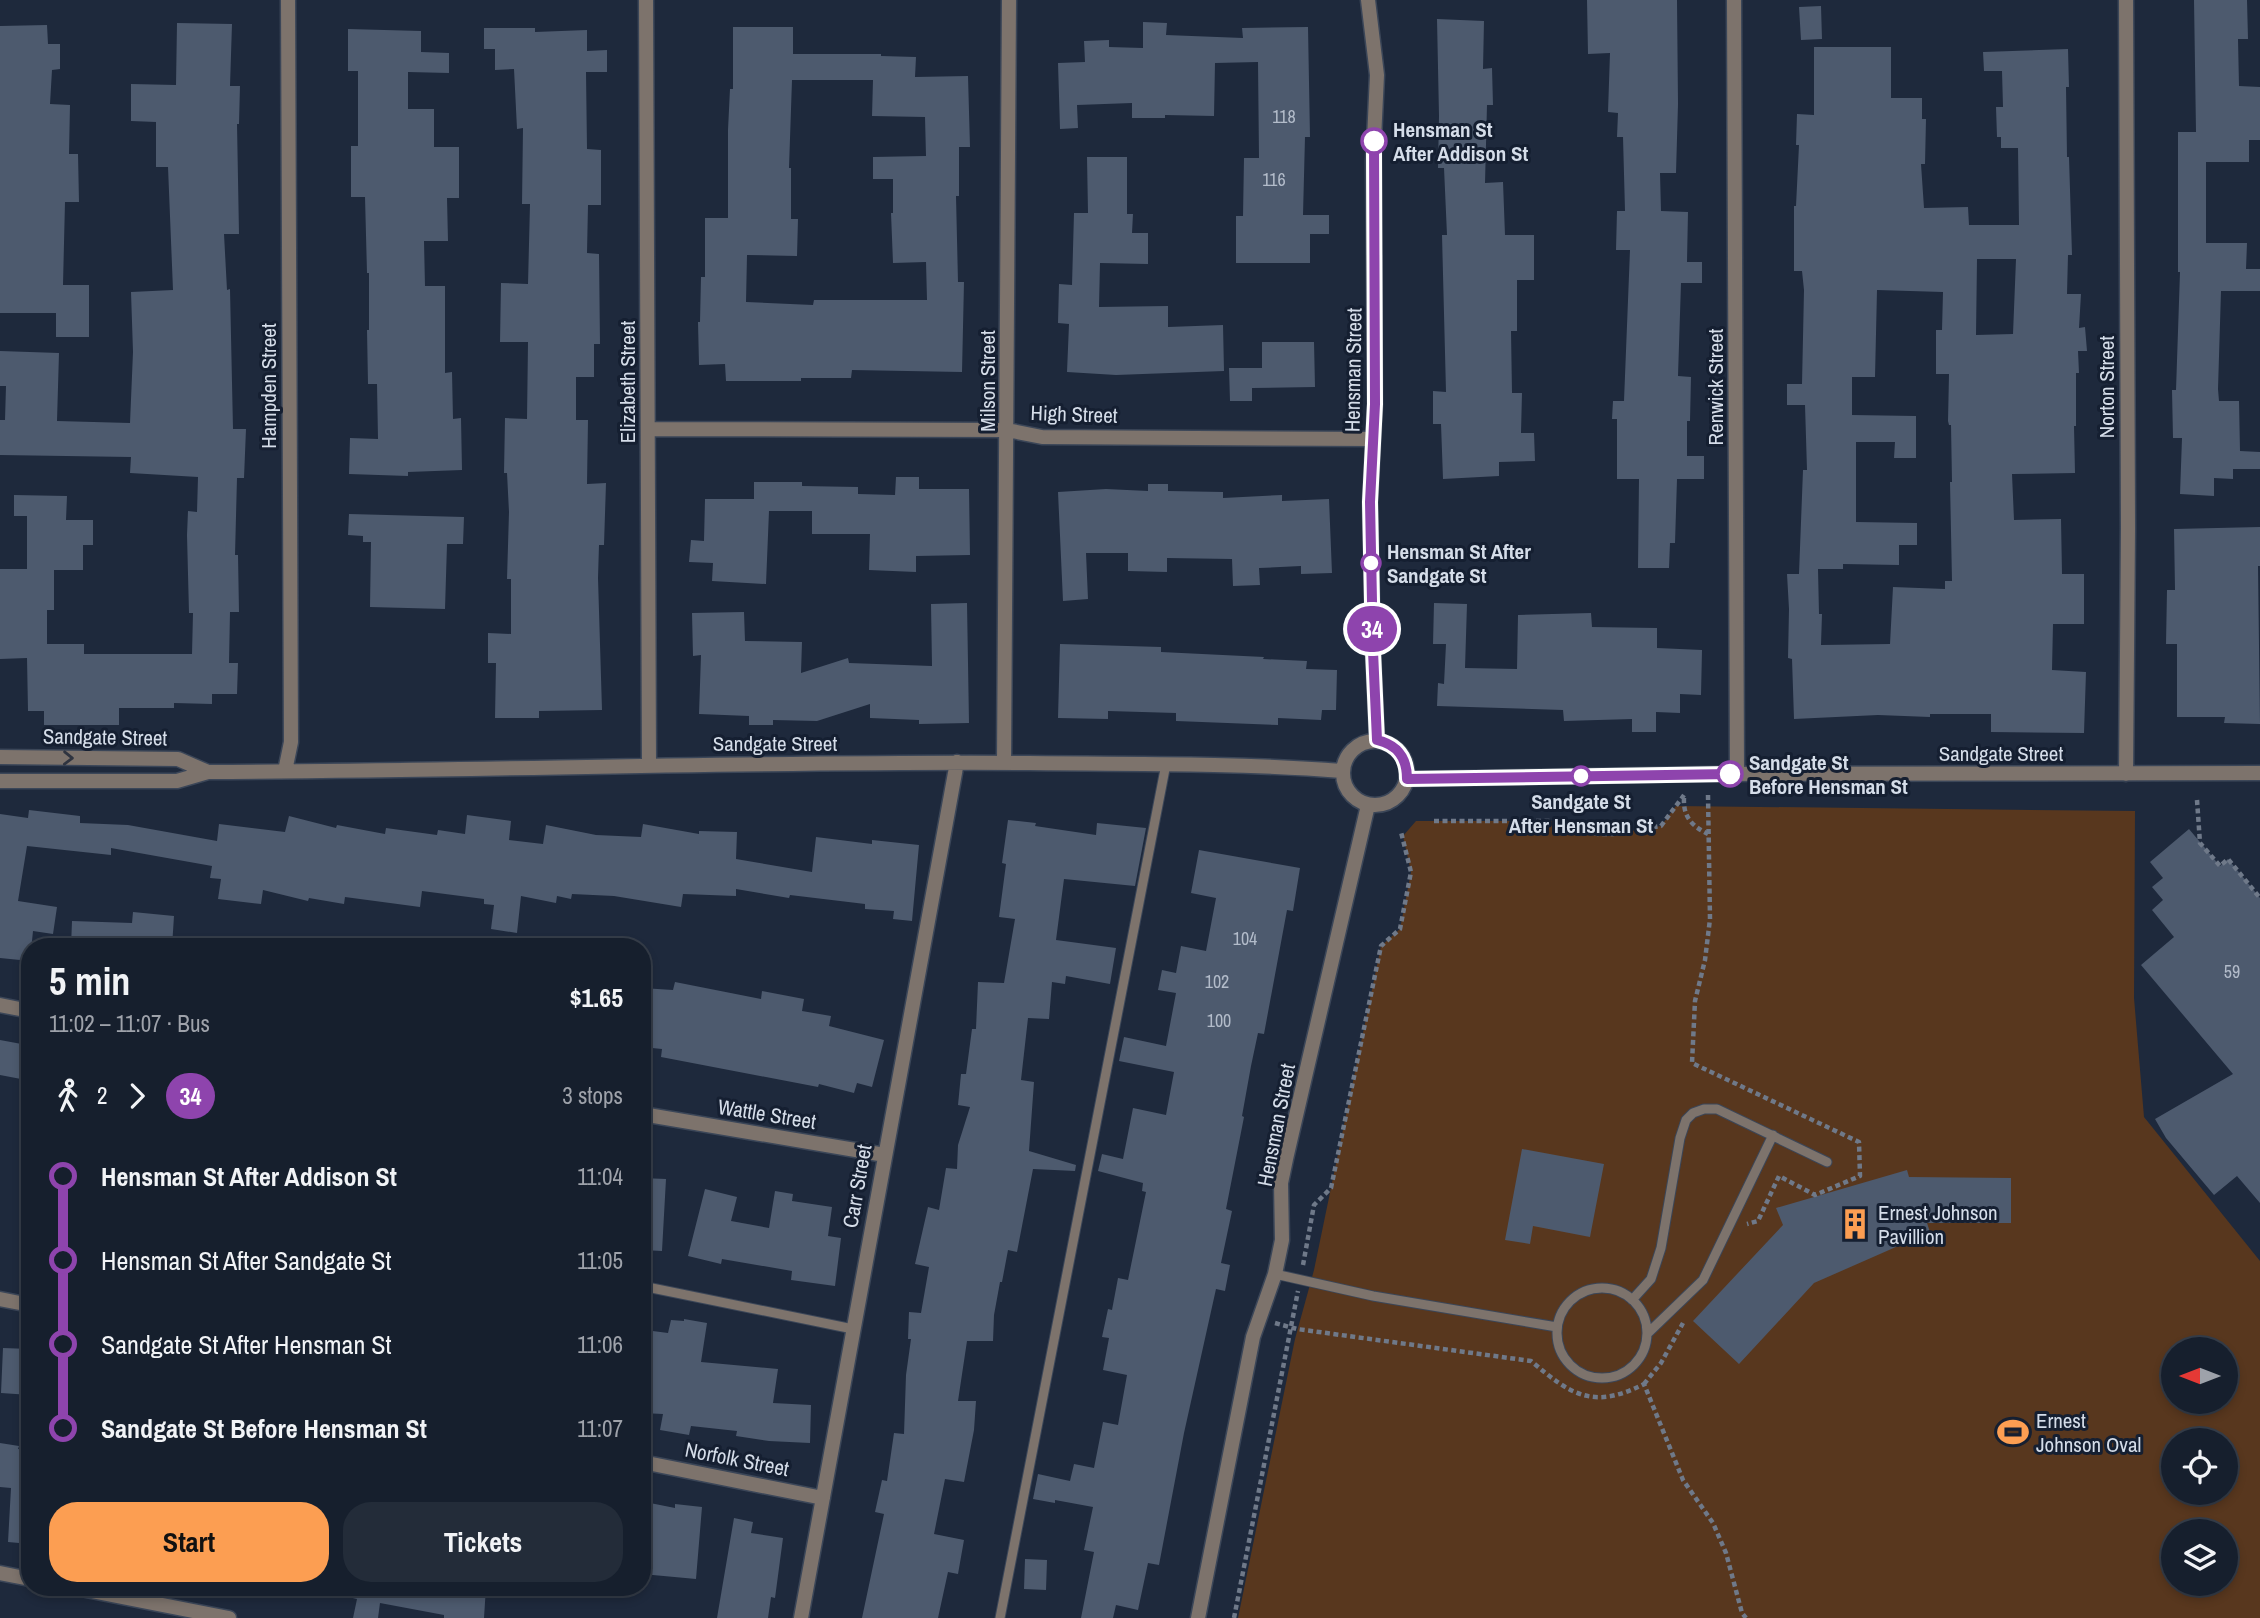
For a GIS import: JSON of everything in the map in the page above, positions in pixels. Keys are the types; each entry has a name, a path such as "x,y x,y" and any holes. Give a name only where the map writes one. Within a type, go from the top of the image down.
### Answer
{"street":[{"name":"Hampden Street","path":"285,771 291,742 288,0"},
{"name":"Elizabeth Street","path":"646,0 649,765"},
{"name":"Milson Street","path":"1004,763 1009,0"},
{"name":"Hensman Street","path":"1368,0 1377,75 1373,161 1375,404 1370,502 1377,740"},
{"name":"Renwick Street","path":"1734,0 1737,774"},
{"name":"Norton Street","path":"2126,0 2126,774"},
{"name":"High Street","path":"648,429 1007,430 1042,437 1373,439"},
{"path":"1377,740 1397,749 1407,768 1407,779 1397,797 1388,803 1368,805 1352,796 1343,780 1342,771 1350,752 1367,741 1377,740"},
{"name":"Sandgate Street","path":"0,757 178,759 208,772"},
{"name":"Sandgate Street","path":"0,781 177,781 208,772 957,762 1166,764 1342,771"},
{"name":"Carr Street","path":"801,1618 957,762"},
{"name":"Sandgate Street","path":"1407,779 1737,774 2260,773"},
{"name":"Hensman Street","path":"1198,1618 1251,1350 1275,1274 1282,1240 1281,1183 1286,1159 1368,805"},
{"path":"0,1005 21,1009"},
{"name":"Wattle Street","path":"651,1116 884,1155"},
{"path":"0,1299 21,1303"},
{"name":"Norfolk Street","path":"651,1464 823,1498"},
{"path":"0,1573 21,1577"},
{"path":"117,1596 229,1618"}],"lane":[{"path":"1000,1618 1166,764"},
{"path":"1632,1300 1651,1279 1661,1248 1680,1138 1686,1120 1693,1112 1717,1109 1827,1162"},
{"path":"1647,1334 1703,1280 1773,1135"},
{"path":"1275,1274 1300,1281 1557,1327"},
{"path":"651,1288 853,1329"},
{"path":"1592,1289 1614,1289 1632,1300 1644,1315 1646,1346 1634,1365 1615,1377 1593,1378 1572,1368 1565,1359 1557,1338 1557,1327 1560,1316 1573,1299 1592,1289"}],"path":[{"path":"1434,821 1554,821 1598,834 1613,834 1661,826 1685,795 1684,808 1688,820 1708,834"},
{"path":"2197,800 2200,843 2220,866 2228,859 2260,898"},
{"path":"1234,1618 1314,1205 1331,1188 1381,946 1400,929 1411,872 1401,832"},
{"path":"1259,1319 1290,1328 1531,1362 1560,1386 1580,1395 1603,1397 1626,1392 1644,1384 1683,1480 1713,1523 1727,1553 1742,1613 1746,1618"}],"shaded area":[{"path":"1676,806 2135,811 2134,998 2144,1117 2260,1261 2260,1618 1238,1618 1295,1339 1314,1270 1381,946 1400,929 1411,872 1403,836 1416,821 1554,821 1598,834 1661,826"}],"building":[{"path":"1587,0 1677,0 1676,173 1660,173 1661,211 1688,212 1687,262 1702,262 1702,283 1681,283 1678,376 1691,377 1687,456 1704,456 1704,479 1677,479 1675,543 1670,543 1669,568 1638,568 1639,479 1617,479 1617,419 1612,419 1613,401 1624,401 1630,250 1616,250 1617,211 1625,211 1623,137 1617,137 1618,113 1608,112 1610,53 1588,54"},
{"path":"2194,0 2247,0 2248,39 2238,39 2239,86 2260,87 2260,140 2249,140 2249,162 2206,162 2206,243 2247,243 2246,269 2260,269 2260,291 2221,291 2218,389 2219,401 2239,401 2240,451 2260,452 2260,469 2233,469 2233,479 2214,478 2214,496 2180,494 2182,438 2173,438 2172,390 2176,390 2180,272 2178,132 2196,132"},
{"path":"1821,6 1822,39 1801,40 1799,7"},
{"path":"1437,19 1484,21 1483,69 1492,68 1493,105 1487,105 1485,183 1503,182 1505,235 1534,235 1534,280 1517,280 1517,331 1511,331 1512,393 1522,393 1521,433 1534,433 1535,461 1499,462 1499,476 1443,479 1441,424 1433,424 1433,391 1446,392 1442,235 1447,235 1444,168 1438,168"},
{"path":"1143,22 1167,23 1166,35 1243,38 1242,28 1308,27 1310,137 1305,137 1303,215 1329,215 1329,234 1310,234 1310,263 1236,263 1236,216 1243,216 1244,158 1259,158 1258,62 1215,63 1214,116 1165,115 1165,118 1132,118 1132,103 1077,105 1078,128 1060,129 1058,63 1085,62 1084,41 1109,40 1109,47 1143,48"},
{"path":"177,23 232,24 230,86 240,86 237,124 239,234 224,234 227,290 230,289 233,429 246,429 244,478 237,478 235,555 238,555 239,612 230,612 229,663 238,663 237,694 212,694 212,704 174,703 174,708 119,708 119,725 44,725 44,711 28,711 27,658 0,659 0,569 27,569 27,516 14,516 14,495 67,496 66,520 93,520 93,545 83,545 83,570 54,570 54,610 47,610 47,644 84,644 84,654 192,654 193,613 189,613 187,535 188,511 197,512 198,477 130,473 131,457 0,455 0,420 5,420 6,386 0,386 0,351 59,353 57,421 130,423 133,352 131,292 173,290 168,167 156,167 156,122 131,121 131,84 176,85"},
{"path":"47,25 48,44 60,44 60,69 52,70 50,104 70,105 69,154 78,154 79,202 65,202 63,285 89,285 89,337 56,337 56,313 0,313 0,26"},
{"path":"733,27 793,27 793,54 881,54 916,57 915,77 968,76 970,147 959,147 959,196 956,196 958,282 964,282 962,372 852,370 851,378 726,381 725,364 699,365 698,322 701,277 705,277 705,218 728,218 728,130 730,89 733,89","holes":["792,80 873,80 872,116 925,117 926,156 873,157 873,179 893,179 893,263 926,262 927,300 814,300 813,305 746,302 747,255 797,256 798,219 791,219 789,168"]},
{"path":"484,28 535,28 535,32 587,30 587,51 607,50 607,72 586,72 587,149 601,150 601,205 588,205 587,253 599,254 600,344 594,344 594,377 576,377 576,420 588,420 587,484 606,483 604,545 599,545 598,578 602,710 539,711 539,718 495,718 496,663 488,663 488,633 511,634 511,579 507,579 509,512 507,473 504,473 505,418 527,419 528,342 500,342 501,283 528,284 530,204 522,204 523,128 517,129 514,69 495,70 495,49 484,49"},
{"path":"348,29 421,31 421,52 449,53 449,73 408,72 408,109 434,109 434,147 459,147 459,198 447,198 448,241 424,241 425,286 445,286 445,373 452,372 453,419 461,418 462,470 408,472 408,476 349,474 350,438 378,439 377,384 368,384 369,273 365,197 351,197 351,146 358,146 358,71 348,71"},
{"path":"1814,47 1891,47 1891,98 1922,98 1922,119 1926,119 1925,164 1921,164 1924,208 1968,207 1969,225 2019,225 2018,148 2001,148 2001,137 1997,137 1996,107 2003,107 2002,71 1984,71 1983,52 2068,49 2067,157 2072,255 2068,255 2067,294 2081,294 2079,328 2085,327 2087,351 2078,351 2079,373 2076,373 2074,426 2075,473 2012,474 2014,520 2061,519 2062,574 2084,574 2084,624 2053,624 2052,670 2086,672 2084,733 1991,732 1991,714 1794,719 1792,659 1788,658 1787,574 1799,574 1803,470 1807,470 1805,405 1787,405 1787,384 1802,384 1804,290 1802,271 1794,271 1794,206 1799,145 1796,145 1797,114 1814,115","holes":["1977,259 2016,259 2013,334 1976,335","1877,290 1943,292 1942,330 1936,330 1936,374 1949,374 1952,581 1945,581 1945,589 1893,587 1890,644 1821,645 1822,614 1819,614 1818,569 1843,569 1843,564 1899,565 1899,545 1917,545 1917,523 1856,522 1856,442 1895,442 1894,458 1916,458 1916,416 1852,415 1852,377 1875,377"]},
{"path":"1087,157 1127,157 1127,214 1133,214 1132,233 1148,233 1148,264 1100,263 1099,307 1168,306 1168,327 1223,325 1224,371 1116,375 1067,372 1069,324 1058,323 1059,284 1072,285 1074,213 1088,213"},
{"path":"1262,342 1314,342 1315,387 1252,388 1252,401 1230,401 1229,368 1262,368"},
{"path":"896,477 919,477 919,489 969,489 970,555 916,556 916,572 869,570 870,534 812,534 812,511 769,511 766,584 712,581 713,563 689,562 691,540 704,541 705,499 754,499 754,482 802,482 802,486 858,487 858,494 895,495"},
{"path":"1148,484 1168,484 1168,491 1223,492 1223,498 1282,495 1282,501 1329,499 1332,573 1301,574 1301,566 1259,568 1260,585 1233,586 1232,559 1167,558 1167,572 1128,571 1128,553 1086,553 1088,599 1063,601 1058,492 1106,489 1148,491"},
{"path":"349,514 464,517 463,544 447,544 445,609 370,607 371,542 363,542 363,536 348,535"},
{"path":"2260,527 2260,724 2224,723 2225,717 2177,717 2177,644 2166,644 2167,590 2175,590 2174,529"},
{"path":"967,603 969,723 919,724 919,720 870,718 870,704 817,721 773,720 773,725 749,725 749,716 699,714 701,655 693,656 692,613 744,612 745,641 802,642 801,673 848,658 849,663 932,666 931,604"},
{"path":"1434,603 1467,604 1465,668 1517,669 1518,615 1591,613 1592,627 1657,628 1657,648 1702,650 1701,695 1680,694 1680,713 1656,712 1656,732 1632,732 1632,719 1564,721 1563,710 1437,706 1438,683 1444,684 1446,644 1433,644"},
{"path":"1060,644 1161,647 1161,652 1307,661 1306,669 1337,670 1336,710 1322,710 1321,720 1278,718 1278,725 1176,721 1176,713 1108,711 1108,719 1058,718"},
{"path":"29,810 80,816 80,823 128,825 217,841 219,824 285,832 289,816 336,828 337,825 385,834 386,828 437,835 438,830 465,834 467,815 511,821 509,840 543,844 546,825 596,835 641,837 643,824 699,834 699,831 737,832 736,859 812,872 816,837 872,844 872,840 919,845 912,921 893,919 894,911 865,909 865,904 790,895 789,898 736,889 736,896 683,894 681,907 614,896 572,894 571,899 557,896 556,903 521,896 517,933 491,929 494,905 484,904 484,899 422,891 420,907 345,897 344,904 309,898 308,901 263,890 261,904 218,899 221,879 210,878 212,866 111,848 111,855 27,846 18,901 57,907 53,934 33,931 32,938 21,938 21,960 0,958 0,814 28,818"},
{"path":"1008,820 1096,835 1097,823 1146,828 1135,886 1064,879 1056,940 1116,948 1110,984 1066,976 1065,984 1052,982 1049,1019 1028,1018 1021,1080 1034,1082 1029,1151 1076,1165 1075,1171 1033,1169 1017,1252 1008,1250 1000,1282 993,1341 967,1341 958,1401 976,1401 974,1430 964,1482 945,1479 934,1534 964,1540 958,1574 948,1572 938,1618 862,1618 884,1514 875,1512 882,1480 887,1481 894,1433 904,1434 906,1375 911,1339 908,1339 909,1312 921,1313 929,1267 915,1264 928,1207 939,1210 946,1168 957,1169 958,1145 970,1107 958,1105 961,1074 966,1074 972,1029 976,1029 978,982 1004,983 1015,919 999,917"},
{"path":"2189,829 2220,866 2228,859 2260,898 2260,1203 2237,1176 2214,1195 2166,1138 2155,1119 2233,1074 2141,965 2174,937 2152,910 2163,900 2152,887 2163,878 2150,862"},
{"path":"1199,850 1300,868 1293,911 1287,910 1264,1034 1258,1033 1242,1116 1244,1117 1226,1209 1232,1211 1221,1263 1230,1265 1225,1291 1216,1289 1184,1433 1159,1565 1148,1563 1138,1610 1116,1605 1113,1618 1081,1618 1094,1552 1084,1550 1093,1507 1033,1499 1038,1474 1070,1481 1074,1464 1094,1468 1103,1422 1118,1425 1127,1375 1103,1370 1109,1338 1102,1337 1108,1309 1112,1310 1118,1278 1128,1280 1146,1192 1142,1191 1143,1183 1098,1171 1102,1154 1123,1159 1133,1108 1166,1115 1174,1072 1119,1061 1124,1037 1166,1046 1176,993 1158,990 1162,970 1176,973 1181,946 1206,951 1216,898 1191,893"},
{"path":"133,912 174,916 173,938 71,938 72,921 132,923"},
{"path":"675,982 761,999 762,991 804,999 802,1011 831,1016 829,1026 884,1040 872,1087 857,1083 854,1093 819,1084 818,1087 661,1057 662,1049 651,1048 651,989 673,990"},
{"path":"0,1040 21,1044 21,1079 0,1075"},
{"path":"1522,1149 1604,1164 1590,1237 1533,1226 1530,1244 1505,1240"},
{"name":"Ernest Johnson Pavillion","path":"1907,1170 1909,1177 2011,1178 2011,1223 1927,1223 1930,1232 1814,1283 1739,1364 1693,1321 1783,1225 1776,1208"},
{"path":"651,1178 666,1179 662,1251 651,1250"},
{"path":"705,1189 737,1197 731,1221 769,1228 775,1191 793,1194 792,1201 832,1207 828,1236 841,1238 835,1286 791,1280 792,1271 722,1259 721,1264 688,1256"},
{"path":"671,1320 707,1323 701,1362 778,1369 773,1403 811,1405 810,1443 769,1441 736,1436 737,1431 691,1426 689,1435 660,1430 663,1414 651,1413 651,1331 668,1333"},
{"path":"3,1348 21,1349 21,1394 1,1393"},
{"path":"0,1443 19,1446 21,1543 8,1542 11,1488 0,1487"},
{"path":"651,1503 675,1508 675,1504 702,1507 696,1579 651,1575"},
{"path":"734,1518 753,1522 751,1533 783,1538 775,1598 771,1597 768,1618 717,1618"},
{"path":"1025,1559 1047,1560 1046,1590 1024,1589"},
{"path":"344,1596 485,1596 484,1618 444,1618 444,1615 380,1603 378,1618 353,1618 357,1599"}],"bus line":[{"name":"34","path":"1374,141 1375,404 1370,502 1377,740 1388,743 1404,758 1407,779 1730,774"}],"place":[{"name":"Hensman St After Addison St","path":"1374,141"},
{"name":"Hensman St After Sandgate St","path":"1371,563"},
{"name":"Sandgate St Before Hensman St","path":"1730,774"},
{"name":"Sandgate St After Hensman St","path":"1581,776"},
{"name":"Ernest Johnson Pavillion","path":"1855,1224"},
{"name":"Ernest Johnson Oval","path":"2013,1432"}]}
